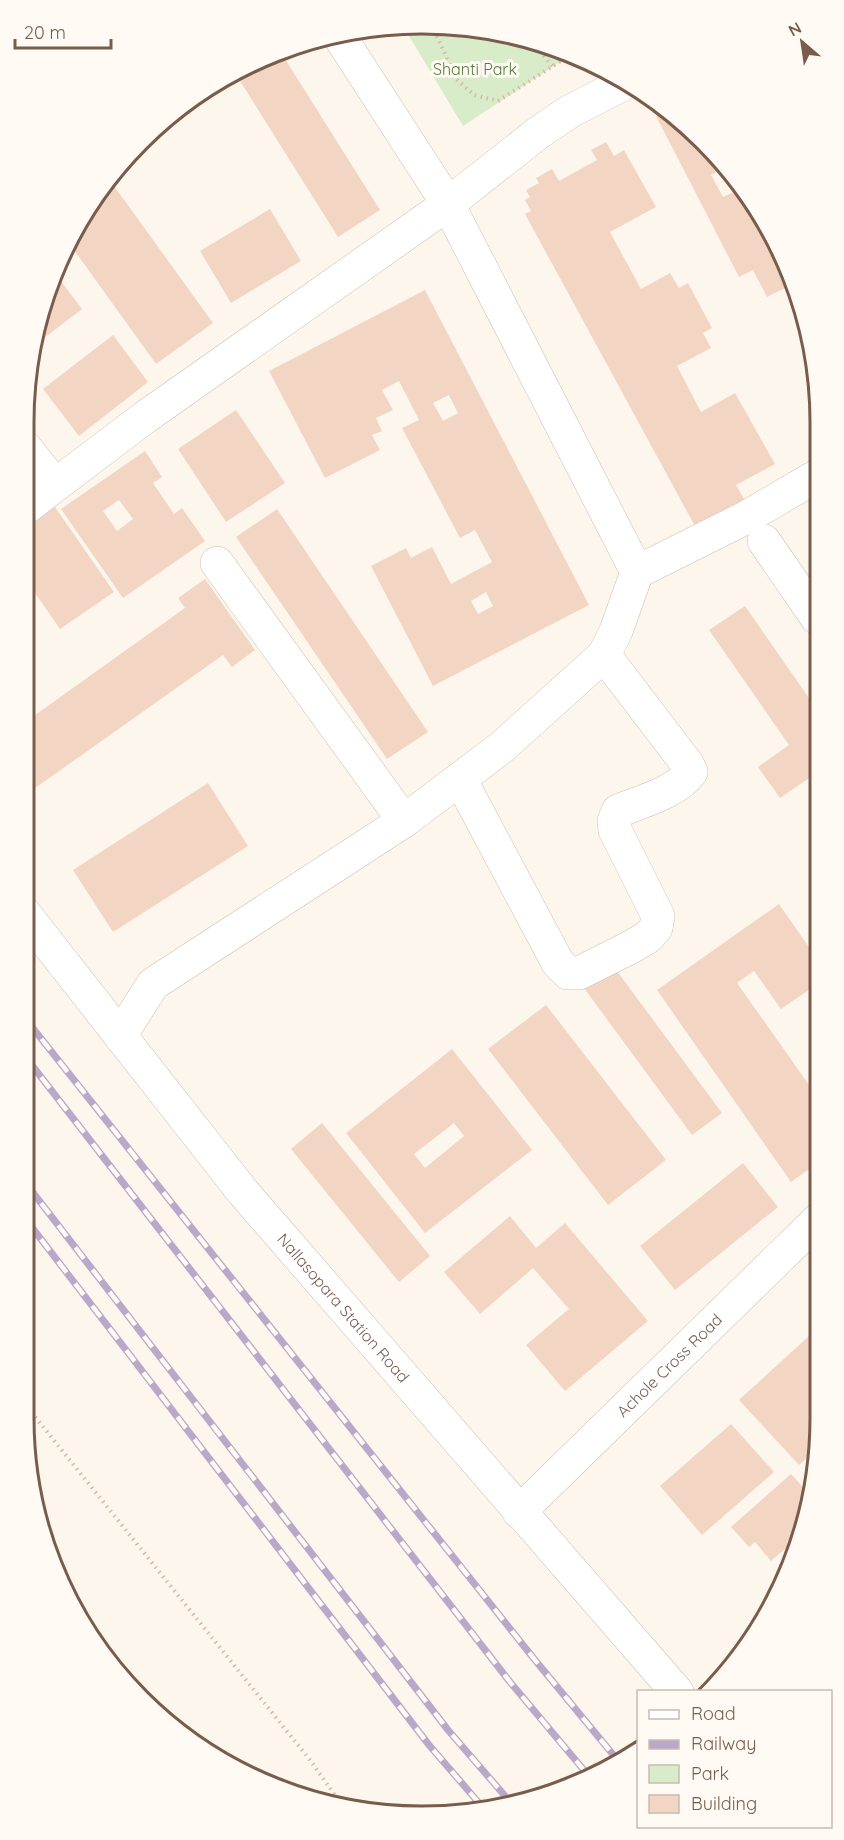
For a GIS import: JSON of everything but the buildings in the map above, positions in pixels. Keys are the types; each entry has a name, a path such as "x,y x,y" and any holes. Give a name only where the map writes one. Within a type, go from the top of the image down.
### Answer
{"street":[{"path":"344,42 448,204 637,572"},
{"path":"34,501 144,418 448,204 538,133 569,112 618,87"},
{"path":"34,459 55,485"},
{"path":"120,1036 153,984 404,821 502,747 604,655 616,631 637,572 745,518 810,480"},
{"path":"764,541 810,608"},
{"path":"217,563 404,821"},
{"path":"460,779 558,963 568,973 579,973 648,937 656,928 658,916 615,830 614,821 618,811 685,781 691,772 604,655"},
{"name":"Nallasopara Station Road","path":"34,926 243,1192 675,1690"},
{"name":"Achole Cross Road","path":"519,1512 810,1230"}],"path":[{"path":"436,35 456,79 474,94 498,101 561,61"},
{"path":"542,53 552,66"},
{"path":"34,1415 303,1751 335,1795"}],"green space":[{"name":"Shanti Park","path":"408,35 447,35 498,42 562,61 463,126"}],"railway":[{"path":"34,1030 535,1660 614,1755"},
{"path":"34,1068 510,1682 584,1770"},
{"path":"34,1194 448,1730 505,1796"},
{"path":"34,1230 429,1745 477,1801"}]}
